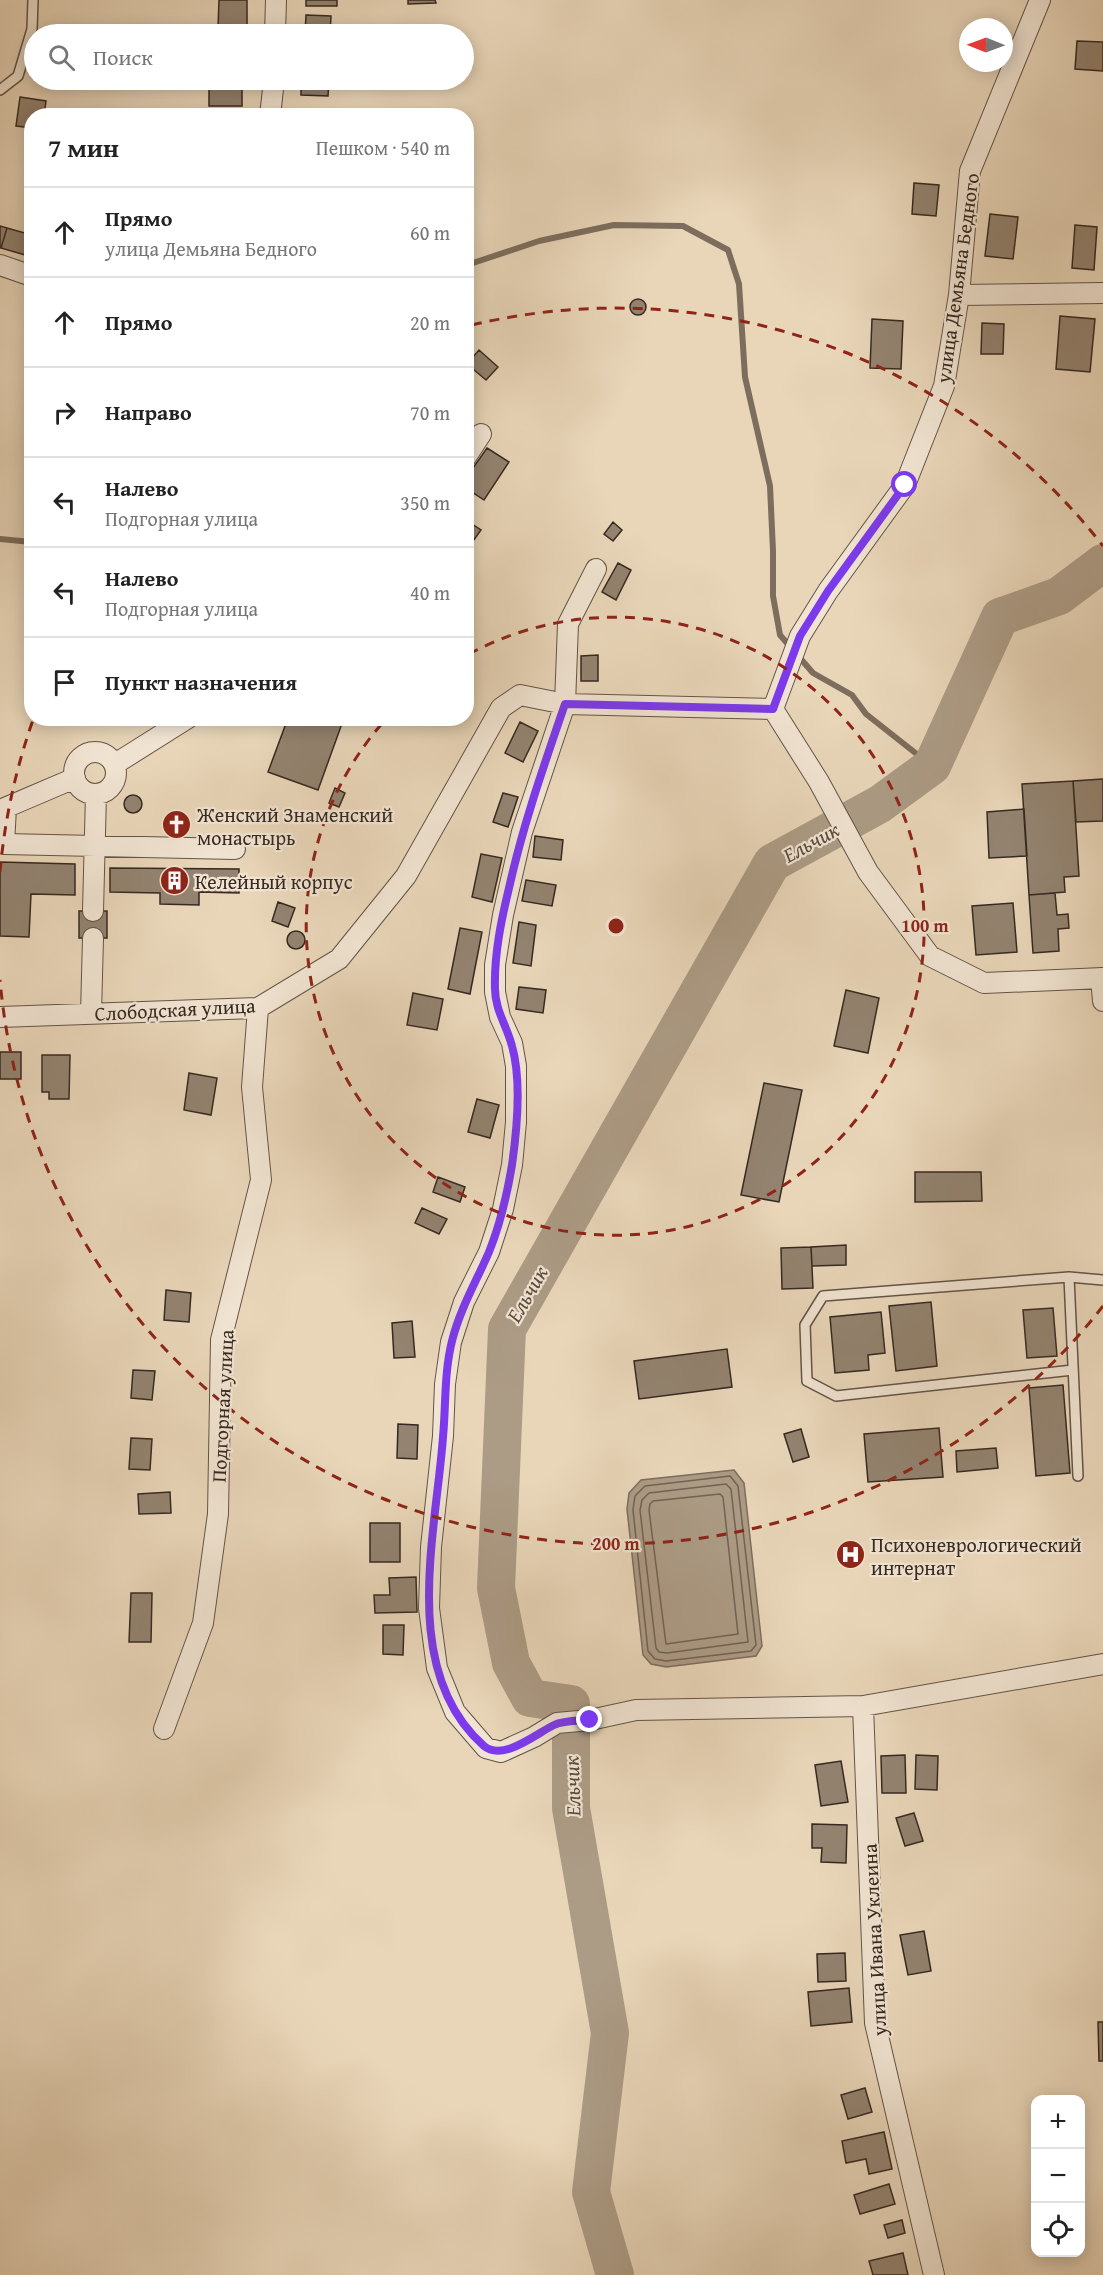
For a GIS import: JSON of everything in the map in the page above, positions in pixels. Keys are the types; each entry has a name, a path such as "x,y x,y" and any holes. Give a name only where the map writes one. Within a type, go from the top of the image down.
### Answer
{"street":[{"path":"275,24 276,0"},
{"name":"улица Демьяна Бедного","path":"773,709 800,636 828,591 905,485 944,386 959,295 970,171 1040,0"},
{"path":"271,108 273,90"},
{"path":"0,265 24,273"},
{"path":"959,295 1103,293"},
{"path":"474,445 481,434"},
{"path":"596,569 568,624 565,704 522,832 502,915 495,965 495,992 500,1017 512,1043 516,1066 516,1122 512,1166 503,1209 489,1251 464,1302 451,1342 445,1384 443,1436 431,1547 429,1608 437,1668 454,1712 486,1748 501,1752 534,1737 557,1723 590,1720 636,1710 863,1706 1103,1664"},
{"name":"Слободская улица","path":"0,1017 258,1008 339,959 406,876 501,708 520,694 565,704"},
{"path":"565,704 773,709 819,782 868,872 930,956 984,983 1102,978 1103,1001"},
{"path":"115,764 175,726"},
{"path":"90,752 105,754 115,764 116,777 108,790 96,794 83,790 75,778 75,767 78,760 90,752"},
{"path":"75,778 3,809 4,844 235,849"},
{"path":"93,911 96,794"},
{"path":"91,1014 93,938"},
{"name":"Подгорная улица","path":"164,1729 203,1623 216,1525 221,1340 261,1180 252,1087 258,1008"},
{"name":"улица Ивана Уклеина","path":"863,1706 875,2023 934,2275"}],"lane":[{"path":"32,24 33,0"},
{"path":"0,90 18,76 24,56"},
{"path":"1073,1370 836,1396 807,1381 805,1325 823,1296 1069,1277 1103,1280"},
{"path":"1069,1277 1078,1476"}],"water":[{"path":"734,1470 744,1483 762,1646 756,1656 666,1667 651,1664 643,1655 627,1509 629,1493 641,1480"}],"building":[{"path":"219,0 247,0 247,24 218,24"},
{"path":"306,0 337,0 337,6 306,6"},
{"path":"408,0 435,0 436,3 408,4"},
{"path":"306,15 331,16 331,24 306,24"},
{"path":"1077,41 1103,42 1103,71 1075,69"},
{"path":"209,90 242,90 242,106 209,106"},
{"path":"301,90 328,90 328,96 301,95"},
{"path":"20,97 46,101 45,108 24,108 24,127 16,126"},
{"path":"914,183 939,185 936,216 912,214"},
{"path":"990,214 1018,217 1013,259 985,256"},
{"path":"1075,225 1097,227 1094,270 1072,268"},
{"path":"0,226 7,228 1,248 0,248"},
{"path":"7,228 24,233 24,255 1,248"},
{"path":"635,299 641,299 646,307 644,313 635,315 630,310 630,304"},
{"path":"1060,316 1095,319 1090,372 1056,369"},
{"path":"872,319 903,321 901,369 870,368"},
{"path":"982,323 1004,324 1003,354 981,354"},
{"path":"479,350 498,367 486,380 474,370 474,356"},
{"path":"487,448 509,462 484,500 474,493 474,467"},
{"path":"613,522 622,530 613,541 604,534"},
{"path":"474,525 481,530 474,540"},
{"path":"618,563 631,570 616,600 602,592"},
{"path":"598,655 598,681 581,681 581,656"},
{"path":"520,722 538,731 523,762 505,753"},
{"path":"285,726 341,726 318,790 268,772"},
{"path":"1103,779 1103,821 1076,822 1073,781"},
{"path":"1073,781 1079,876 1064,877 1065,892 1029,895 1022,784"},
{"path":"335,788 345,793 339,807 329,803"},
{"path":"503,793 518,797 508,827 493,822"},
{"path":"133,795 139,798 142,804 139,810 133,813 127,810 124,804 127,798"},
{"path":"1024,809 1027,856 989,858 987,812"},
{"path":"535,836 563,840 561,860 533,857"},
{"path":"481,854 502,858 492,902 472,897"},
{"path":"0,862 75,864 75,895 31,894 29,937 0,936"},
{"name":"Келейный корпус","path":"110,868 239,869 239,893 199,892 199,905 160,904 160,893 110,892"},
{"path":"526,880 556,885 552,906 522,901"},
{"path":"1055,893 1057,915 1068,914 1069,928 1058,929 1059,951 1033,953 1029,895"},
{"path":"278,902 295,908 288,927 272,921"},
{"path":"1013,903 1017,952 976,955 972,906"},
{"path":"79,911 107,911 107,938 79,938"},
{"path":"519,922 536,925 531,966 513,963"},
{"path":"460,928 482,932 470,994 448,989"},
{"path":"296,931 302,934 305,940 302,946 296,949 290,946 287,940 290,934"},
{"path":"519,987 546,990 543,1013 516,1009"},
{"path":"846,990 879,998 868,1053 834,1046"},
{"path":"413,993 443,999 437,1030 407,1025"},
{"path":"0,1052 21,1052 21,1079 0,1079"},
{"path":"42,1055 70,1055 69,1099 49,1099 49,1092 42,1092"},
{"path":"189,1073 217,1078 211,1115 184,1110"},
{"path":"764,1083 802,1090 779,1202 741,1195"},
{"path":"477,1099 499,1105 490,1138 468,1132"},
{"path":"915,1172 981,1172 982,1201 915,1202"},
{"path":"438,1177 465,1187 460,1202 433,1192"},
{"path":"422,1208 447,1219 439,1234 415,1223"},
{"path":"846,1245 846,1265 812,1266 811,1247"},
{"path":"811,1247 813,1288 782,1289 781,1248"},
{"path":"166,1290 191,1293 189,1322 164,1320"},
{"path":"931,1302 937,1366 896,1371 889,1306"},
{"path":"1053,1308 1057,1356 1027,1358 1023,1310"},
{"path":"881,1312 885,1353 868,1355 869,1370 835,1373 830,1317"},
{"path":"412,1321 415,1357 394,1358 392,1323"},
{"path":"727,1349 732,1387 639,1399 634,1361"},
{"path":"133,1370 155,1371 152,1400 131,1398"},
{"path":"1063,1385 1070,1473 1036,1476 1029,1388"},
{"path":"398,1424 418,1425 417,1459 397,1458"},
{"path":"939,1428 943,1477 868,1482 864,1434"},
{"path":"801,1429 809,1457 793,1462 784,1434"},
{"path":"131,1438 152,1439 150,1470 129,1469"},
{"path":"996,1448 998,1468 957,1472 956,1451"},
{"path":"170,1492 171,1513 139,1514 138,1494"},
{"path":"370,1523 400,1523 400,1562 370,1562"},
{"path":"416,1577 417,1612 375,1613 374,1595 390,1595 389,1578"},
{"path":"131,1593 152,1593 151,1642 129,1642"},
{"path":"383,1625 404,1625 403,1655 383,1654"},
{"path":"905,1755 906,1793 882,1793 881,1756"},
{"path":"916,1755 938,1756 937,1790 915,1789"},
{"path":"841,1761 848,1802 821,1806 815,1765"},
{"path":"914,1813 923,1841 905,1846 896,1818"},
{"path":"812,1824 847,1825 846,1863 821,1862 822,1848 812,1848"},
{"path":"924,1931 931,1971 908,1975 900,1935"},
{"path":"845,1953 846,1981 818,1982 817,1954"},
{"path":"849,1988 852,2022 811,2026 808,1992"},
{"path":"1098,2022 1103,2022 1103,2061 1099,2061"},
{"path":"865,2088 872,2112 848,2119 841,2095"},
{"path":"884,2132 892,2169 869,2174 866,2159 846,2163 842,2141"},
{"path":"889,2184 895,2204 860,2214 854,2195"},
{"path":"902,2220 905,2233 888,2238 884,2225"},
{"path":"903,2253 908,2275 873,2275 869,2261"}],"waterway":[{"path":"474,263 539,241 614,225 683,226 728,250 739,284 745,377 770,486 773,596 780,635 813,673 852,695 866,714 932,766"},
{"path":"0,539 24,541"},
{"name":"Ельчик","path":"615,2275 591,2192 610,2033 571,1808 571,1704 530,1698 511,1663 496,1588 507,1329 772,863 880,804 932,766 1000,617 1059,596 1103,563"}],"place":[{"name":"Женский Знаменский монастырь","path":"176,825"},
{"name":"Келейный корпус","path":"174,881"},
{"name":"Психоневрологический интернат","path":"850,1555"}],"route":[{"path":"590,1720 557,1723 534,1737 501,1752 486,1748 454,1712 437,1668 429,1608 431,1547 443,1436 445,1384 451,1342 464,1302 489,1251 503,1209 512,1166 516,1122 516,1066 512,1043 500,1017 495,992 495,965 502,915 522,832 565,704 773,709 800,636 828,591 905,485"}]}
